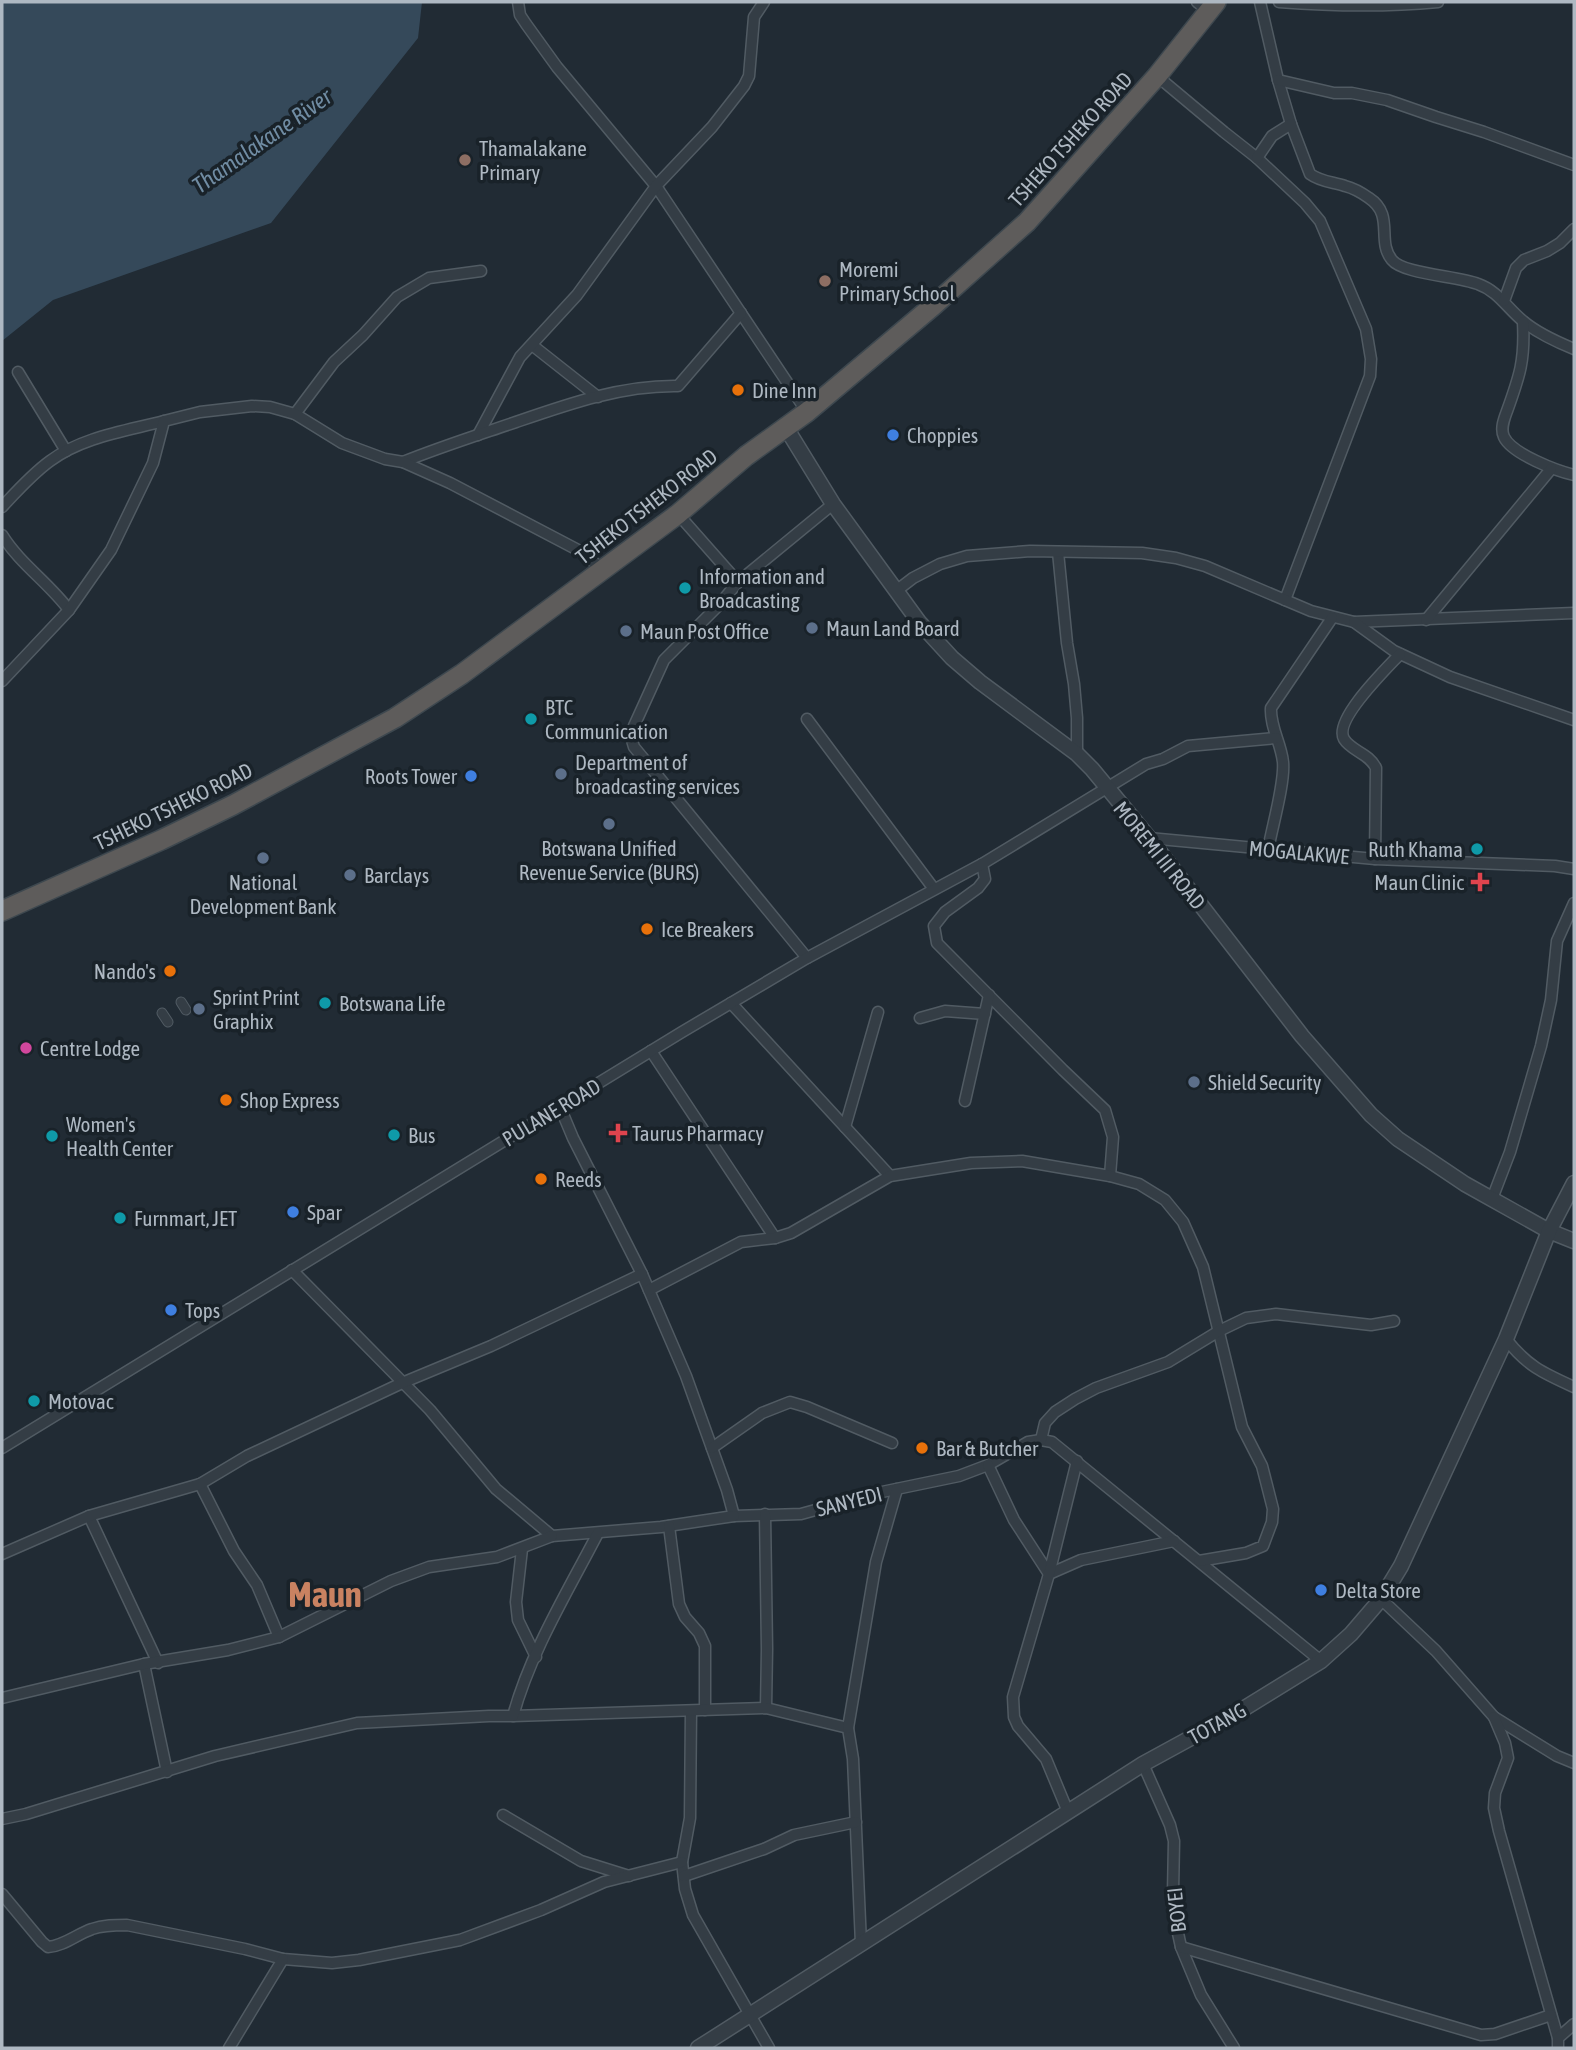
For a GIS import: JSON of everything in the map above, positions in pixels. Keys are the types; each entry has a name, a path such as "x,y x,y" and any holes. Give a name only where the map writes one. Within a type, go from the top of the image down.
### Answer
{"highway":[{"name":"TSHEKO TSHEKO ROAD","path":"2,911 161,840 395,718 462,674 678,514 785,426 807,412 1027,222 1157,76 1207,5"}],"street":[{"path":"518,2 520,15 556,67 656,186 807,412"},
{"path":"478,435 520,357 577,295 656,186 712,127 744,86 749,76 754,17 764,2"},
{"path":"1260,2 1278,80 1310,174 1324,181 1350,187 1371,199 1381,210 1387,250 1391,259 1399,266 1476,283 1491,289 1523,322 1574,349"},
{"path":"1279,2 1313,5 1401,5 1438,2"},
{"path":"1157,76 1257,158 1305,203 1320,221 1366,329 1371,359 1370,376 1285,600"},
{"path":"1278,80 1334,93 1352,93 1387,100 1574,165"},
{"path":"1257,158 1272,136 1291,124"},
{"path":"1504,301 1517,268 1524,260 1560,243 1574,229"},
{"path":"295,414 334,362 397,298 429,278 481,271"},
{"path":"403,462 572,403 638,387 678,386 741,313"},
{"path":"1523,322 1525,351 1520,377 1505,416 1503,435 1505,440 1519,450 1551,469 1574,475"},
{"path":"532,345 598,397"},
{"path":"18,372 66,452"},
{"path":"2,507 38,470 66,452 130,428 200,412 252,405 295,414 342,443 386,459 403,462 450,483 576,549 602,570"},
{"path":"2,681 69,610 111,550 153,463 164,421"},
{"name":"MOREMI III ROAD","path":"785,426 833,504 919,622 971,674 1077,754 1092,769 1149,838 1302,1036 1363,1107 1398,1139 1465,1184 1549,1231 1574,1241"},
{"path":"1426,620 1551,469"},
{"path":"807,958 634,747 631,737 638,715 664,660 738,582 833,504"},
{"path":"678,514 738,582"},
{"path":"2,535 69,610"},
{"path":"896,591 913,578 940,564 967,556 1030,551 1142,553 1205,566 1332,618 1354,622 1574,613"},
{"path":"1058,552 1074,684 1077,754"},
{"path":"1268,850 1283,776 1283,763 1271,718 1271,708 1332,618"},
{"path":"1354,622 1400,654 1450,677 1574,720"},
{"path":"1376,859 1376,768 1373,761 1346,742 1342,733 1343,724 1363,695 1400,654"},
{"path":"807,719 934,889"},
{"name":"PULANE ROAD","path":"2,1448 731,1003 807,958 982,864 1146,764 1163,759 1188,746 1276,738"},
{"name":"MOGALAKWE","path":"1149,838 1376,859 1574,869"},
{"path":"982,864 985,879 978,888 945,912 934,926 937,943 1105,1110 1113,1136 1110,1176"},
{"path":"1492,1199 1510,1152 1541,1046 1551,1000 1557,942 1574,903"},
{"path":"965,1101 989,995"},
{"path":"731,1003 890,1176"},
{"path":"920,1018 945,1010 985,1014"},
{"path":"845,1127 878,1012"},
{"path":"651,1051 775,1238"},
{"path":"560,1107 649,1290 712,1448 733,1516"},
{"path":"649,1290 741,1242 791,1233 890,1176 971,1163 1022,1161 1110,1176 1139,1184 1165,1200 1183,1222 1203,1267 1242,1427 1262,1466 1273,1509 1272,1522 1263,1546 1246,1553 1199,1561"},
{"name":"TOTANG","path":"698,2048 1143,1764 1240,1711 1321,1661 1351,1634 1381,1599 1402,1566 1506,1339 1549,1231 1574,1183"},
{"path":"292,1270 430,1410 496,1489 552,1536"},
{"path":"2,1553 89,1516 200,1484 247,1456 402,1383 491,1346 642,1274"},
{"path":"1321,1661 1077,1461 1052,1442 1041,1440 1045,1423 1055,1412 1075,1399 1096,1388 1168,1362 1246,1318 1276,1314 1371,1325 1394,1321"},
{"path":"1506,1339 1529,1364 1574,1387"},
{"path":"712,1448 762,1413 790,1402 892,1443"},
{"name":"SANYEDI","path":"2,1698 144,1664 228,1650 279,1637 391,1581 429,1567 497,1557 552,1536 669,1526 733,1516 801,1514 959,1476 988,1465 1028,1442 1041,1440"},
{"path":"1068,1812 1046,1759 1018,1726 1014,1717 1013,1697 1049,1574 1077,1461"},
{"path":"988,1465 1014,1520 1049,1574"},
{"path":"200,1484 234,1551 257,1585 279,1637"},
{"path":"861,1944 853,1759 848,1728 876,1562 897,1489"},
{"path":"765,1514 766,1708"},
{"path":"89,1516 158,1663"},
{"path":"669,1526 679,1604 705,1646 705,1710"},
{"path":"513,1716 518,1697 557,1611 598,1533"},
{"path":"1049,1574 1081,1560 1174,1541"},
{"path":"522,1549 516,1602 518,1620 536,1657"},
{"path":"1381,1599 1436,1651 1494,1717 1574,1763"},
{"path":"144,1664 167,1772"},
{"path":"2,1819 215,1756 358,1723 489,1716 766,1708 848,1728"},
{"path":"691,1711 690,1818 682,1862 685,1889 693,1915 769,2048"},
{"path":"1494,1717 1508,1758 1495,1793 1494,1808 1558,2043"},
{"name":"BOYEI","path":"1143,1764 1170,1825 1174,1841 1173,1894 1181,1947 1202,1996 1234,2048"},
{"path":"503,1815 581,1861 629,1876"},
{"path":"684,1875 764,1849 794,1835 856,1822"},
{"path":"2,1894 48,1947 56,1946 91,1929 127,1925 283,1959 332,1963 460,1940 541,1910 604,1882 682,1862"},
{"path":"1181,1947 1480,2035 1494,2034 1551,2015"},
{"path":"229,2048 283,1959"},
{"path":"1558,2043 1574,2024"}],"water":[{"name":"Thamalakane River","path":"2,2 422,2 418,38 271,223 53,300 2,341"}],"place":[{"name":"Thamalakane Primary","path":"465,160"},
{"name":"Moremi Primary School","path":"825,281"},
{"name":"Dine Inn","path":"738,390"},
{"name":"Choppies","path":"893,435"},
{"name":"Information and Broadcasting","path":"685,588"},
{"name":"Maun Land Board","path":"812,628"},
{"name":"Maun Post Office","path":"626,631"},
{"name":"BTC Communication","path":"531,719"},
{"name":"Department of broadcasting services","path":"561,774"},
{"name":"Roots Tower","path":"471,776"},
{"name":"Botswana Unified Revenue Service (BURS)","path":"609,824"},
{"name":"Ruth Khama","path":"1477,849"},
{"name":"National Development Bank","path":"263,858"},
{"name":"Barclays","path":"350,875"},
{"name":"Maun Clinic","path":"1480,882"},
{"name":"Ice Breakers","path":"647,929"},
{"name":"Nando's","path":"170,971"},
{"name":"Botswana Life","path":"325,1003"},
{"name":"Sprint Print Graphix","path":"199,1009"},
{"name":"Centre Lodge","path":"26,1048"},
{"name":"Shield Security","path":"1194,1082"},
{"name":"Shop Express","path":"226,1100"},
{"name":"Taurus Pharmacy","path":"618,1133"},
{"name":"Bus","path":"394,1135"},
{"name":"Women's Health Center","path":"52,1136"},
{"name":"Reeds","path":"541,1179"},
{"name":"Spar","path":"293,1212"},
{"name":"Furnmart, JET","path":"120,1218"},
{"name":"Tops","path":"171,1310"},
{"name":"Motovac","path":"34,1401"},
{"name":"Bar & Butcher","path":"922,1448"},
{"name":"Delta Store","path":"1321,1590"}],"district":[{"name":"Maun","path":"325,1594"}]}
